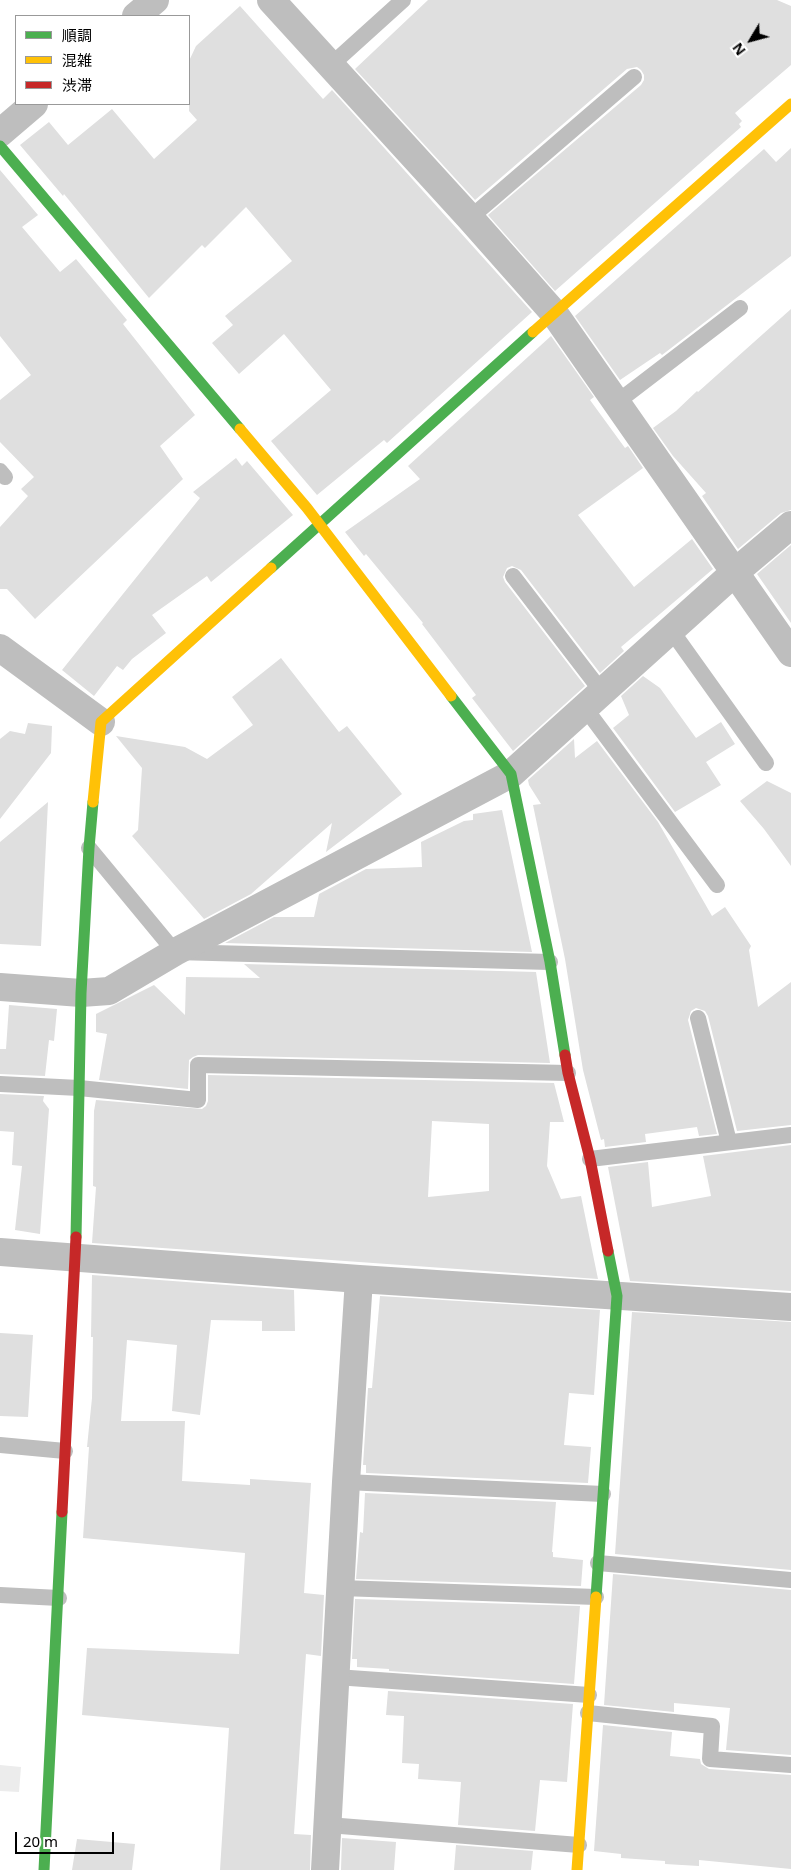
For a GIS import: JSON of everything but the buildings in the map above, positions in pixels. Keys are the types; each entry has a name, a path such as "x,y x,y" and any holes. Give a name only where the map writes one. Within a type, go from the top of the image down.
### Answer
{"street":[{"path":"137,15 155,0"},
{"path":"271,0 554,313 791,653"},
{"path":"44,1870 59,1598 74,1258 81,993 89,848 101,722 554,313 791,104"},
{"path":"0,133 33,105"},
{"path":"0,146 320,524 511,774 550,962 568,1073 590,1159 617,1296 577,1870"},
{"path":"0,987 81,993 109,992 175,952 511,774 734,573 791,525"},
{"path":"0,648 101,722"},
{"path":"0,1252 359,1279 791,1307"},
{"path":"326,1870 346,1482 359,1279"}],"lane":[{"path":"330,66 403,0"},
{"path":"470,218 634,77"},
{"path":"616,402 740,308"},
{"path":"513,576 593,700 717,885"},
{"path":"671,630 766,763"},
{"path":"89,848 175,952 550,962"},
{"path":"698,1018 729,1142"},
{"path":"0,1084 79,1088 198,1100 198,1065 568,1073"},
{"path":"590,1159 791,1135"},
{"path":"0,1445 65,1451"},
{"path":"346,1482 604,1494"},
{"path":"598,1563 791,1580"},
{"path":"341,1588 596,1597"},
{"path":"0,1595 59,1598"},
{"path":"336,1677 589,1695"},
{"path":"588,1713 712,1726 710,1759 791,1766"},
{"path":"328,1825 579,1845"}],"shaded area":[{"path":"0,1765 21,1767 19,1792 0,1791"}],"traffic: fast":[{"path":"0,146 240,429"},
{"path":"271,568 533,332"},
{"path":"451,696 511,774 550,962 565,1055"},
{"path":"76,1237 81,993 93,802"},
{"path":"596,1597 617,1296 608,1251"},
{"path":"44,1870 62,1512"}],"traffic: slow":[{"path":"533,332 791,104"},
{"path":"240,429 307,508 451,696"},
{"path":"93,802 101,722 271,568"},
{"path":"577,1870 596,1597"}],"traffic: jam":[{"path":"565,1055 590,1159 608,1251"},
{"path":"62,1512 76,1237"}]}
